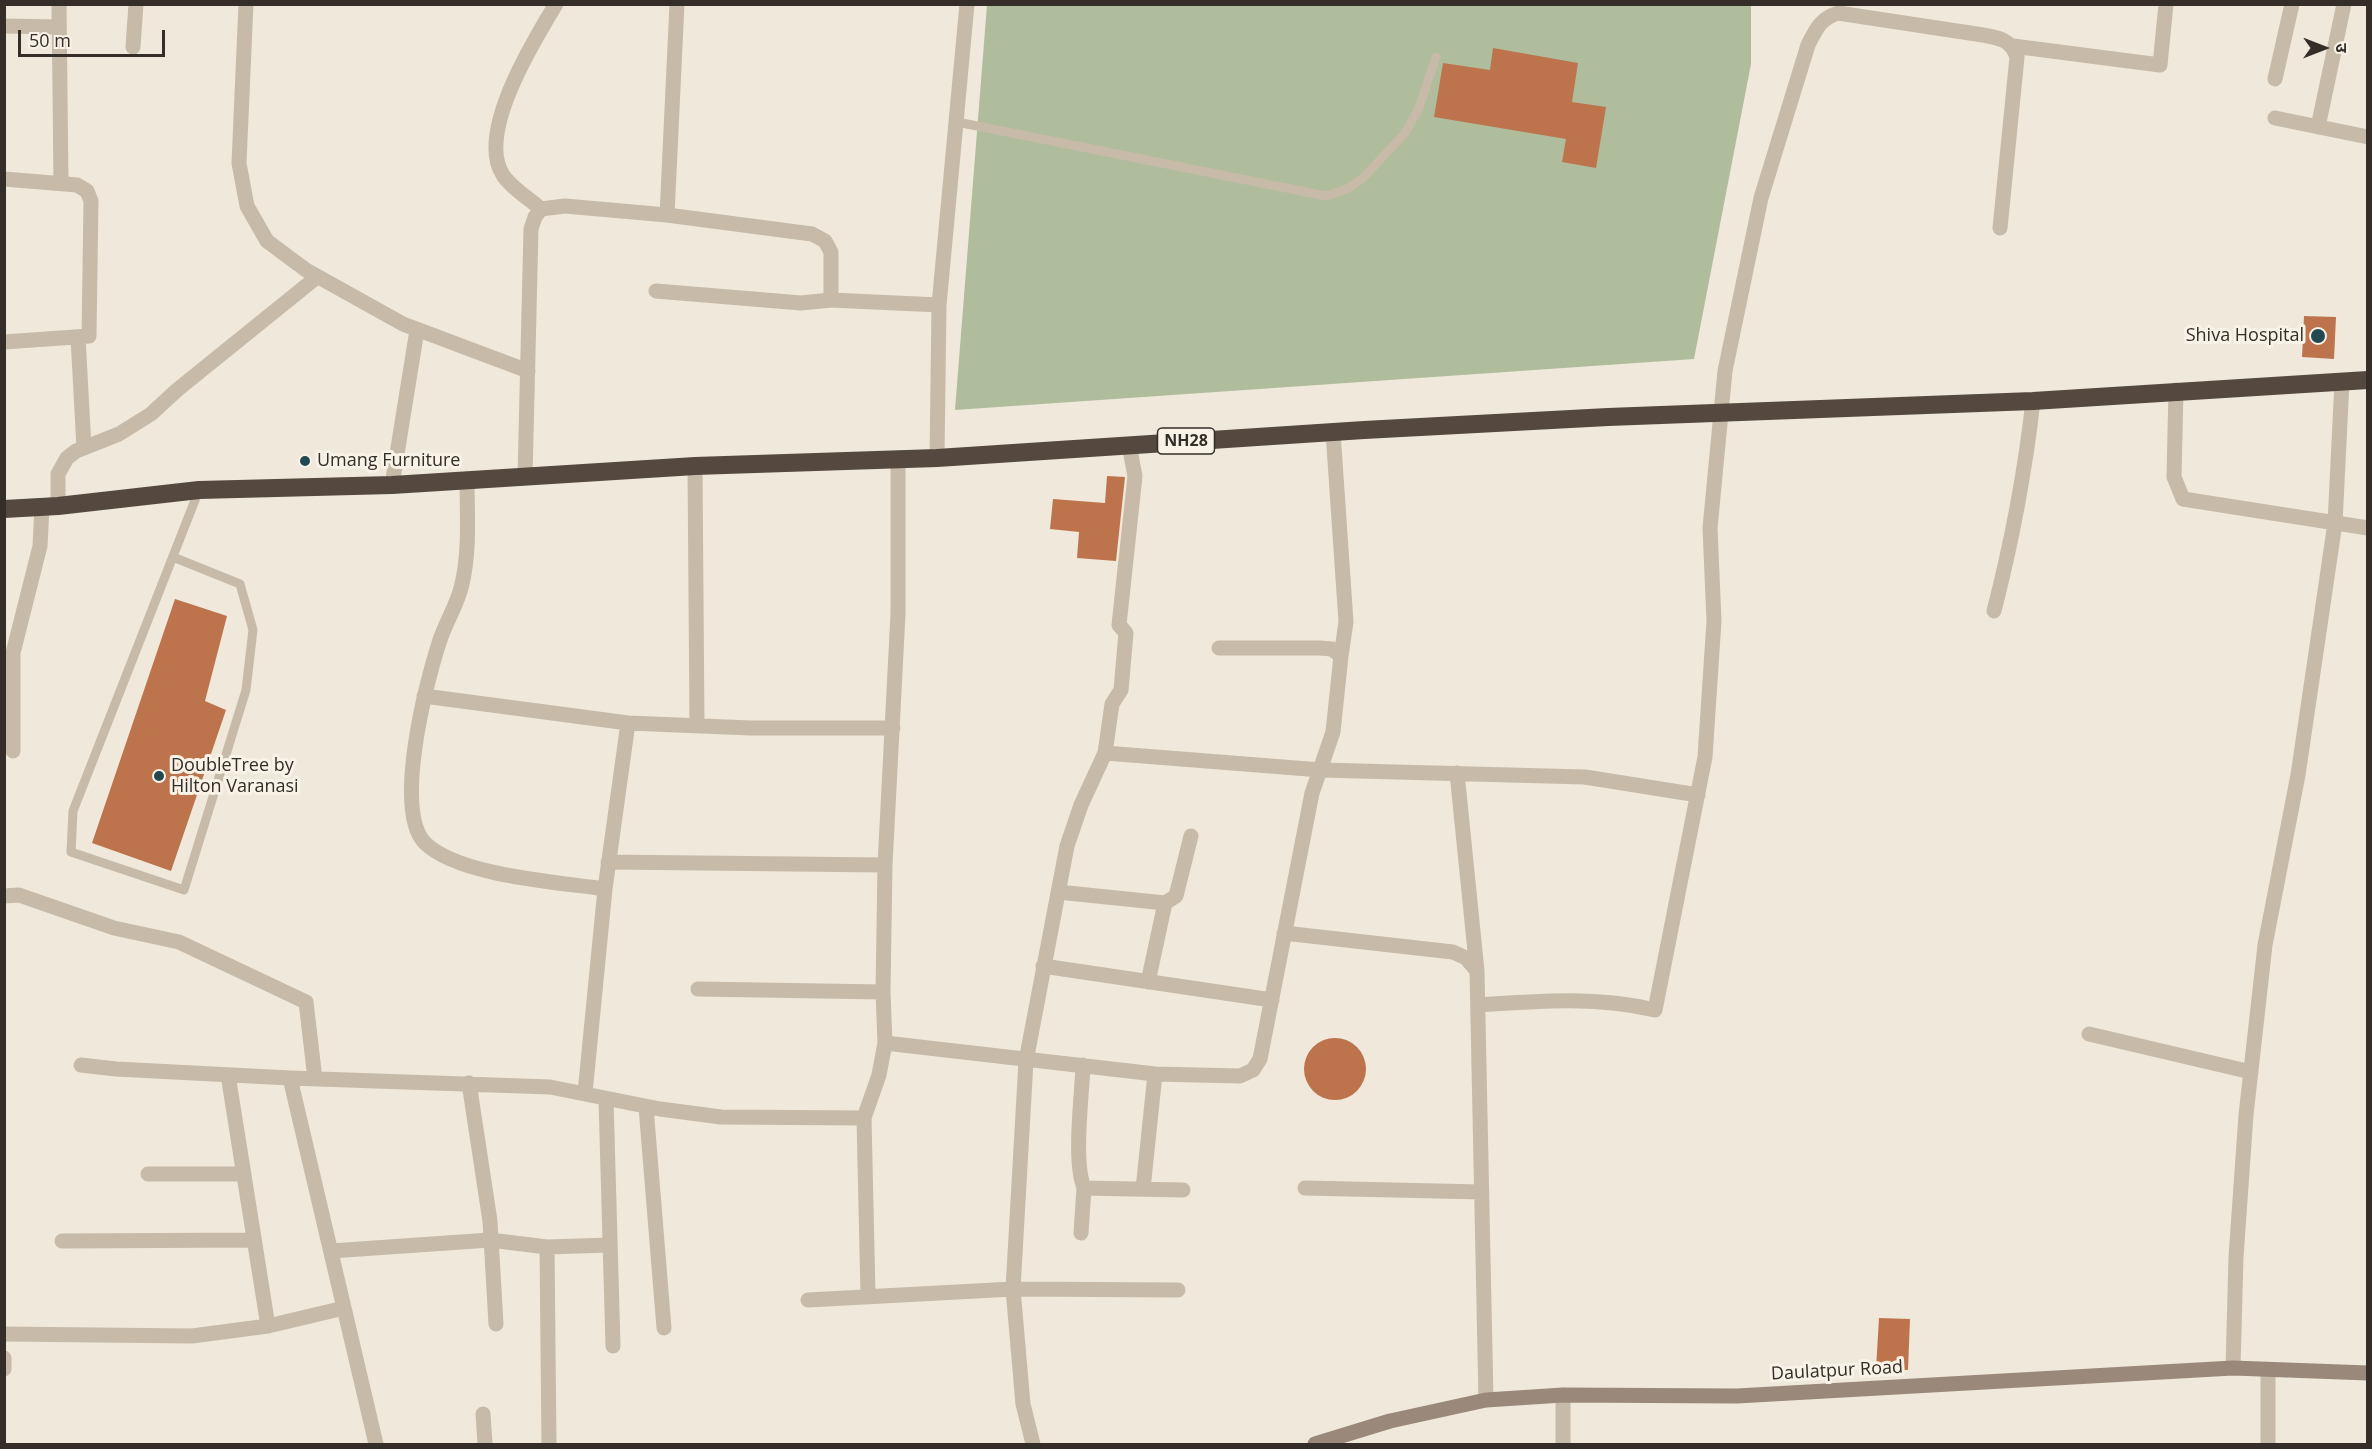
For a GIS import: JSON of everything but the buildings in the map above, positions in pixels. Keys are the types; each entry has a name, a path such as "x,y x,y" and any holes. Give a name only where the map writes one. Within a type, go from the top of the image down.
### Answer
{"highway":[{"name":"NH28","path":"4,509 50,507 200,490 392,485 695,466 937,458 1333,432 1723,412 2033,400 2176,390 2367,381"}],"street":[{"path":"59,4 62,182"},
{"path":"133,47 136,4"},
{"path":"246,4 239,163 247,206 267,241 318,277 402,324 528,371"},
{"path":"542,210 503,176 494,151 496,128 530,46 556,4"},
{"path":"667,215 677,4"},
{"path":"937,458 939,304 967,4"},
{"path":"1478,1005 1582,1000 1620,1001 1655,1010 1706,757 1714,621 1710,528 1712,491 1723,412 1725,371 1761,198 1808,45 1817,26 1839,9 2002,38 2013,46 2160,65 2166,4"},
{"path":"2275,79 2292,4"},
{"path":"2318,127 2344,4"},
{"path":"4,26 58,27"},
{"path":"2000,228 2017,57 2013,46"},
{"path":"2275,118 2367,137"},
{"path":"4,179 77,185 87,191 91,201 89,336 4,342"},
{"path":"525,477 531,229 535,217 542,210 565,206 667,215 812,234 825,241 831,252 831,300"},
{"path":"13,750 13,653 58,474 67,458 84,448 119,434 151,414 177,390 318,277"},
{"path":"656,291 801,303 831,300 939,304"},
{"path":"392,485 417,330"},
{"path":"78,337 84,448"},
{"path":"2233,1368 2236,1257 2251,1072 2265,945 2298,775 2335,523 2342,381"},
{"path":"2176,390 2174,477 2183,499 2367,528"},
{"path":"1994,610 2014,532 2024,476 2033,400"},
{"path":"885,1043 1155,1074 1240,1076 1253,1070 1260,1059 1312,793 1321,770 1336,714 1346,622 1333,432"},
{"path":"1033,1444 1023,1404 1013,1289 1026,1061 1067,846 1081,806 1106,753 1112,704 1122,690 1126,633 1119,625 1135,476 1129,445"},
{"path":"868,1295 864,1118 879,1075 885,1043 883,992 885,865 898,614 898,458"},
{"path":"695,466 697,726"},
{"path":"467,479 468,556 462,587 440,642 424,696 410,800 424,841 444,856 489,871 604,889"},
{"path":"1219,648 1320,648 1332,650 1341,656"},
{"path":"424,696 628,723 893,728"},
{"path":"585,1093 604,889 628,723"},
{"path":"1106,753 1321,770 1585,777 1698,795"},
{"path":"1457,773 1477,971 1486,1400"},
{"path":"1058,892 1165,903 1176,896 1191,836"},
{"path":"609,862 885,865"},
{"path":"4,896 19,895 114,928 154,934 179,942 306,1002 315,1079"},
{"path":"1148,982 1165,903"},
{"path":"1284,933 1453,952 1466,958 1477,971"},
{"path":"1043,966 1272,1000"},
{"path":"698,989 883,992"},
{"path":"2089,1034 2251,1072"},
{"path":"81,1065 116,1069 290,1078 550,1087 646,1107 721,1117 864,1118"},
{"path":"1081,1233 1084,1188 1080,1178 1083,1065"},
{"path":"1143,1189 1155,1074"},
{"path":"228,1075 268,1326"},
{"path":"290,1078 376,1444"},
{"path":"469,1083 486,1189 496,1324"},
{"path":"606,1099 613,1346"},
{"path":"646,1107 664,1328"},
{"path":"148,1174 244,1174"},
{"path":"1084,1188 1183,1191"},
{"path":"1305,1188 1482,1192"},
{"path":"62,1241 254,1240"},
{"path":"331,1251 490,1240 547,1247 610,1245"},
{"path":"547,1247 549,1444"},
{"path":"808,1300 1013,1289 1178,1290"},
{"path":"4,1334 192,1336 268,1326 344,1308"},
{"path":"4,1359 7,1368 4,1369"},
{"name":"Daulatpur Road","path":"1315,1444 1390,1421 1486,1400 1563,1395 1737,1396 2233,1368 2367,1373"},
{"path":"2268,1371 2268,1444"},
{"path":"1563,1395 1563,1444"},
{"path":"483,1414 485,1444"}],"lane":[{"path":"957,122 1326,196 1347,189 1363,178 1405,134 1419,108 1436,57"},
{"path":"173,557 240,584 253,630 246,690 184,890 71,852 73,811 173,557 200,490"}],"green space":[{"path":"987,5 1751,5 1751,64 1694,359 955,410"}],"place":[{"name":"Shiva Hospital","path":"2318,336"},
{"name":"Umang Furniture","path":"305,461"},
{"name":"DoubleTree by Hilton Varanasi","path":"159,776"}]}
